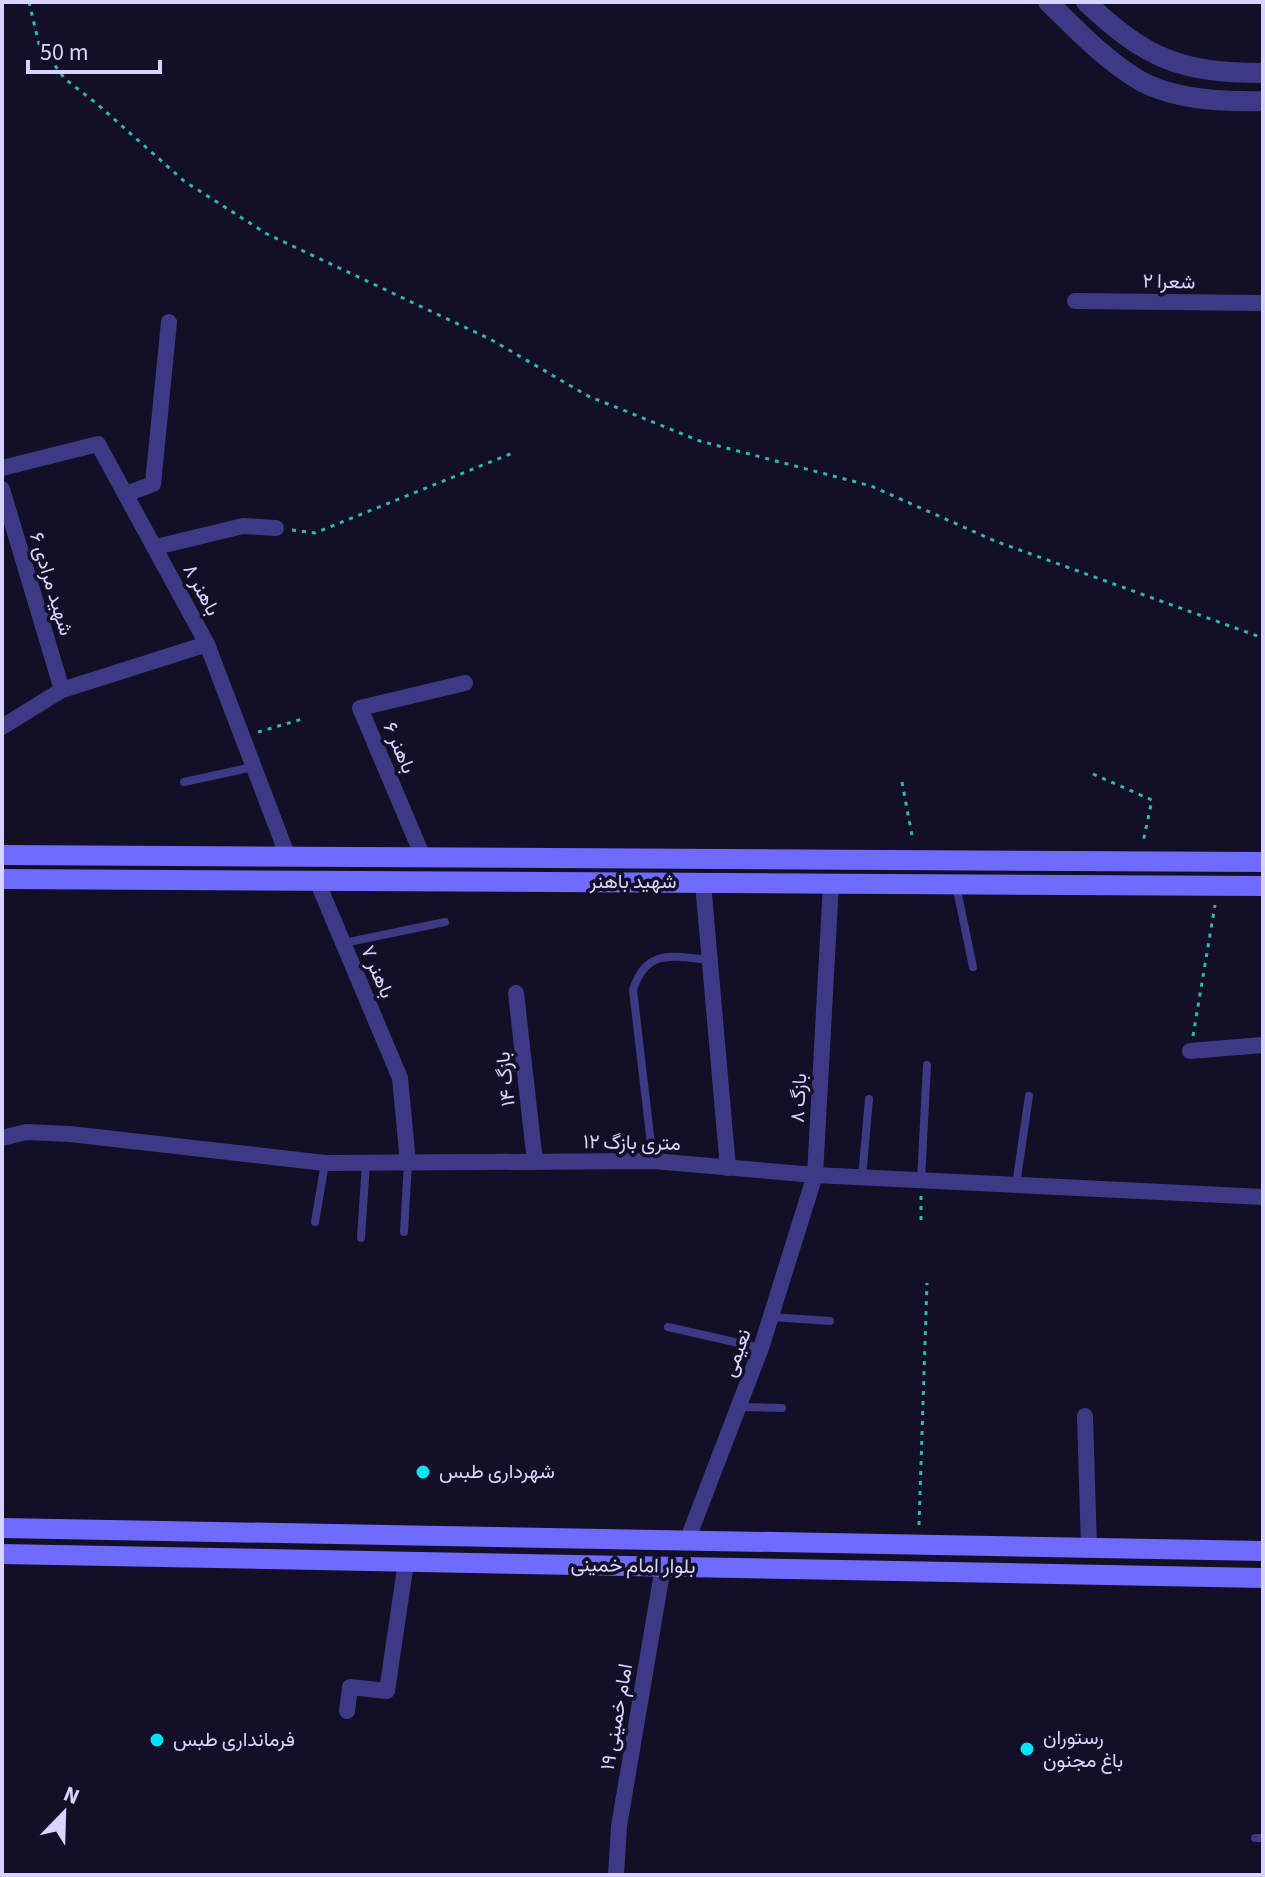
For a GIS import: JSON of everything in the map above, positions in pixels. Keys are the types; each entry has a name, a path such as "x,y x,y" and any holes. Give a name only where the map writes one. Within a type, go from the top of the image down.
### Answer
{"main road":[{"name":"شهید باهنر","path":"2,855 1263,862"},
{"path":"831,860 831,884"},
{"name":"شهید باهنر","path":"2,879 1263,886"},
{"name":"بلوار امام خمینی","path":"2,1528 1263,1551"},
{"path":"162,1557 163,1531"},
{"name":"بلوار امام خمینی","path":"2,1554 1263,1578"}],"street":[{"path":"1048,2 1097,50 1139,80 1189,97 1263,101"},
{"path":"1086,2 1115,30 1153,54 1195,69 1263,73"},
{"path":"1189,97 1195,69"},
{"name":"شعرا ۲","path":"1075,301 1263,303"},
{"path":"126,494 153,484 169,322"},
{"name":"باهنر ۸","path":"2,468 98,444 207,644 288,857"},
{"name":"شهید مرادی ۶","path":"3,501 62,690"},
{"path":"156,547 243,526 276,528"},
{"path":"2,727 62,690 207,644"},
{"name":"باهنر ۶","path":"423,857 360,708 465,683"},
{"name":"باهنر ۷","path":"317,881 400,1078 408,1163"},
{"path":"703,883 728,1168"},
{"name":"بازگ ۸","path":"815,1175 831,884"},
{"name":"بازگ ۱۴","path":"516,993 535,1162"},
{"path":"1190,1051 1263,1045"},
{"name":"۱۲ متری بازگ","path":"2,1138 26,1132 70,1134 325,1163 653,1161 815,1175 1263,1197"},
{"name":"نعیمی","path":"687,1541 761,1348 815,1175"},
{"path":"1085,1416 1089,1548"},
{"path":"347,1711 350,1687 387,1691 406,1562"},
{"name":"امام خمینی ۱۹","path":"616,1875 619,1826 663,1567"}],"lane":[{"path":"184,782 254,767"},
{"path":"956,884 973,967"},
{"path":"343,943 445,922"},
{"path":"653,1161 633,990 638,974 655,959 671,956 710,960"},
{"path":"921,1180 927,1065"},
{"path":"1016,1185 1029,1096"},
{"path":"862,1177 869,1099"},
{"path":"315,1222 325,1163"},
{"path":"361,1238 366,1163"},
{"path":"404,1232 408,1163"},
{"path":"770,1317 830,1321"},
{"path":"668,1327 761,1348"},
{"path":"738,1407 782,1408"}],"path":[{"path":"29,2 39,44 65,79 184,181 267,234 490,339 588,396 700,441 871,486 995,541 1263,638"},
{"path":"276,528 315,533 515,452"},
{"path":"242,737 306,718"},
{"path":"1093,774 1152,800 1139,861"},
{"path":"902,782 917,860"},
{"path":"1190,1051 1218,886"},
{"path":"921,1180 921,1220"},
{"path":"919,1545 927,1283"}],"place":[{"name":"شهرداری طبس","path":"423,1472"},
{"name":"فرمانداری طبس","path":"157,1740"},
{"name":"رستوران باغ مجنون","path":"1027,1749"}]}
